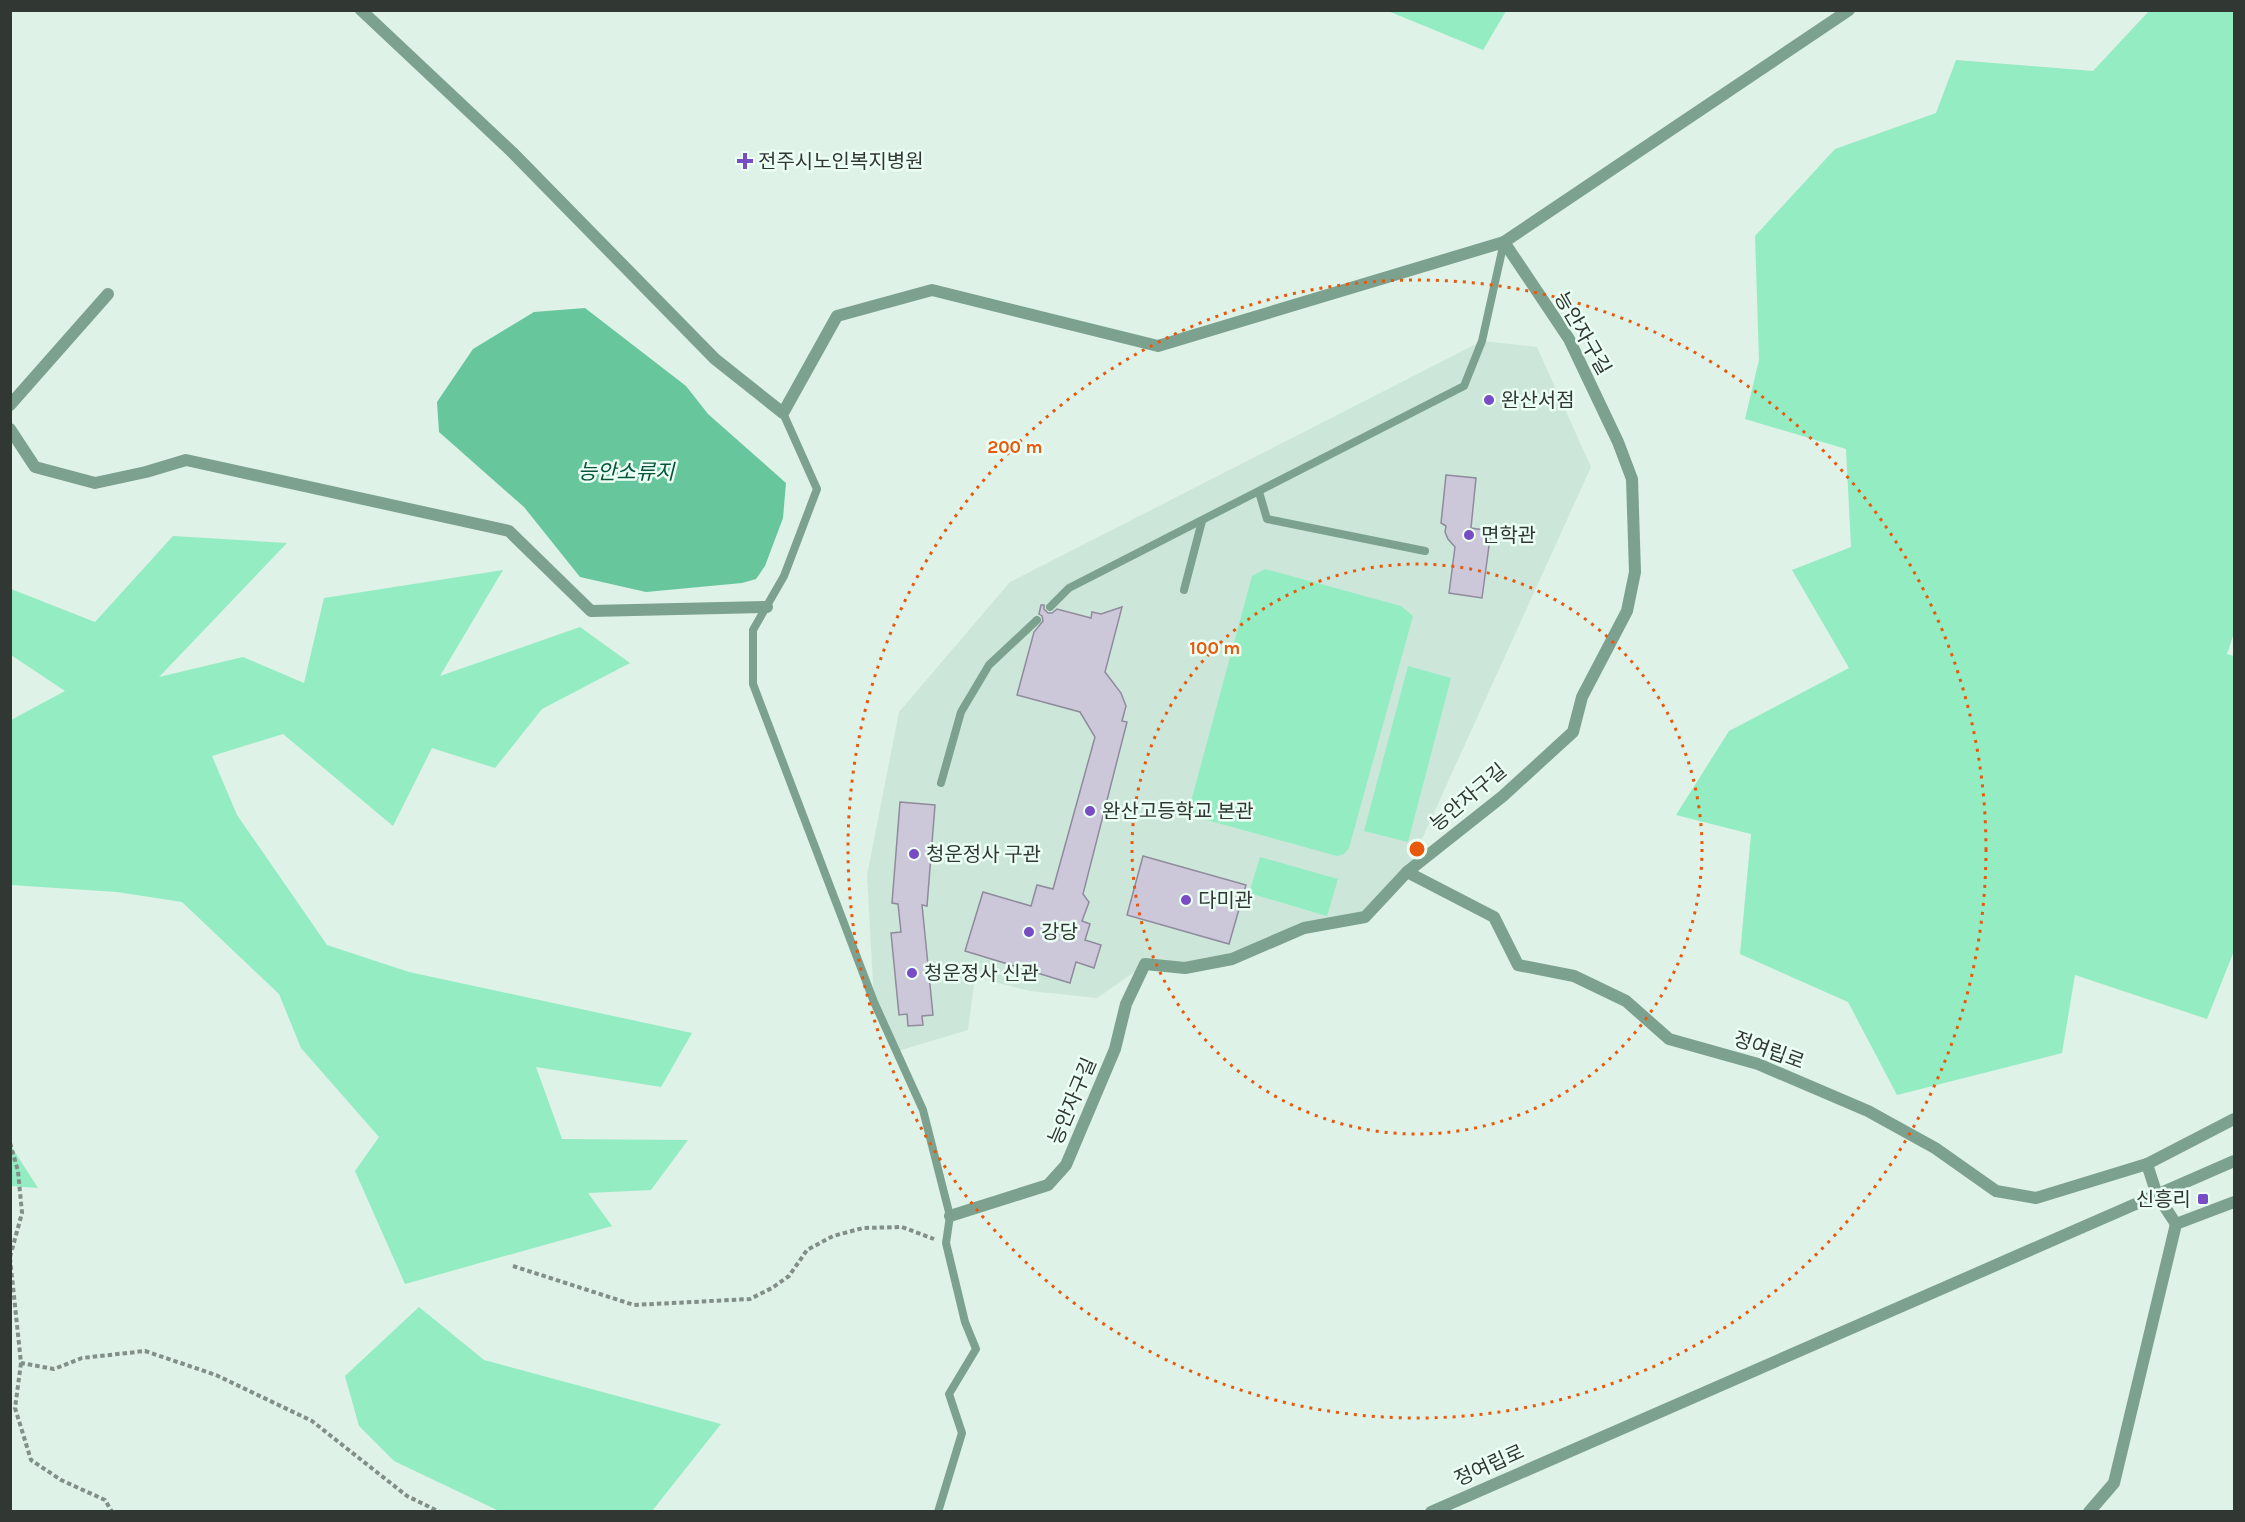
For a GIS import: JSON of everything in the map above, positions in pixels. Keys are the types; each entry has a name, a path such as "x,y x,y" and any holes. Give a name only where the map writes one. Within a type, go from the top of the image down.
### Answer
{"street":[{"path":"361,10 512,153 716,359 783,413 837,316 932,290 1158,346 1504,242 1848,10"},
{"name":"능안자구길","path":"950,1216 1047,1185 1066,1166 1115,1049 1126,1004 1145,964 1185,968 1232,959 1304,928 1365,917 1407,872 1503,796 1573,732 1582,697 1627,611 1635,572 1632,479 1618,442 1569,339 1504,242"},
{"path":"10,405 108,294"},
{"path":"10,429 34,467 95,483 146,472 186,460 510,531 591,611 767,607"},
{"name":"정여립로","path":"1407,872 1494,916 1518,966 1574,976 1626,1001 1669,1039 1758,1064 1868,1111 1935,1148 1996,1191 2036,1198 2147,1164 2235,1119"},
{"name":"정여립로","path":"1431,1512 2235,1161"},
{"path":"2089,1512 2114,1483 2176,1224 2157,1195 2147,1164"},
{"path":"2176,1224 2235,1202"}],"lane":[{"path":"1050,607 1069,588 1464,386 1482,341 1504,242"},
{"path":"783,413 817,489 784,576 753,630 753,684 870,991 923,1110 950,1216 946,1243 964,1322 976,1349 949,1394 962,1433 938,1512"},
{"path":"1259,492 1267,519 1425,551"},
{"path":"1184,590 1202,521"},
{"path":"941,783 961,712 989,665 1037,620"}],"path":[{"path":"10,1143 18,1171 22,1213 10,1257 21,1363 15,1408 31,1460 61,1480 105,1500 112,1512"},
{"path":"513,1266 634,1305 750,1299 789,1276 807,1250 833,1236 863,1228 902,1227 946,1243"},
{"path":"21,1363 54,1369 82,1358 145,1351 216,1374 312,1421 407,1496 440,1512"}],"shaded area":[{"path":"1506,10 1483,50 1388,11"},
{"path":"2149,11 2234,11 2234,633 2227,654 2234,656 2234,951 2207,1019 2075,975 2062,1053 1897,1095 1848,1002 1740,954 1751,834 1676,815 1729,731 1849,668 1792,570 1851,547 1846,449 1745,419 1759,360 1755,236 1835,149 1936,113 1956,60 2093,71"},
{"path":"1482,341 1537,347 1591,467 1407,872 1355,919 1254,949 1232,959 1145,965 1097,998 1030,991 975,977 968,1030 898,1051 874,1002 867,875 899,712 1010,582"},
{"path":"173,536 287,543 159,677 243,657 304,683 324,598 503,570 440,676 580,627 630,663 542,709 495,768 432,748 393,826 283,734 212,756 237,815 327,945 409,972 692,1033 661,1087 536,1067 562,1139 688,1140 651,1190 588,1193 612,1226 405,1284 355,1171 379,1137 301,1048 279,994 182,902 117,892 11,885 11,720 65,691 11,655 11,589 95,622"},
{"path":"1265,569 1401,606 1413,616 1349,848 1344,854 1337,856 1196,817 1191,811 1190,805 1252,576"},
{"path":"1408,666 1451,678 1408,842 1364,831"},
{"path":"1260,857 1338,879 1327,916 1249,893"},
{"path":"11,1146 38,1188 11,1186"},
{"path":"419,1307 484,1360 721,1424 652,1511 499,1511 394,1461 359,1426 345,1376"}],"water":[{"name":"능안소류지","path":"585,308 686,386 708,414 786,483 783,518 765,566 756,579 742,583 646,592 580,577 524,507 439,432 437,402 473,349 534,312"}],"building":[{"name":"면학관","path":"1446,475 1476,478 1471,528 1491,531 1482,598 1449,593 1455,547 1445,532 1446,526 1441,523"},
{"name":"완산고등학교 본관","path":"1041,605 1044,605 1048,613 1057,609 1091,618 1092,612 1101,614 1122,607 1105,672 1121,693 1126,706 1122,721 1127,722 1083,894 1089,902 1082,921 1090,924 1085,940 1101,945 1094,968 1076,962 1070,983 965,951 983,892 1031,906 1037,885 1053,889 1095,737 1080,712 1017,695 1034,632 1043,621 1039,614"},
{"path":"900,802 935,805 927,906 922,905 933,1015 922,1016 923,1025 908,1026 907,1014 899,1015 891,933 901,932 898,904 892,903"},
{"name":"다미관","path":"1143,856 1246,885 1229,944 1127,915"}],"place":[{"name":"전주시노인복지병원","path":"745,161"},
{"name":"완산서점","path":"1489,400"},
{"name":"면학관","path":"1469,535"},
{"name":"완산고등학교 본관","path":"1090,811"},
{"name":"청운정사 구관","path":"914,854"},
{"name":"다미관","path":"1186,900"},
{"name":"강당","path":"1029,932"},
{"name":"청운정사 신관","path":"912,973"},
{"name":"신흥리","path":"2203,1199"}]}
